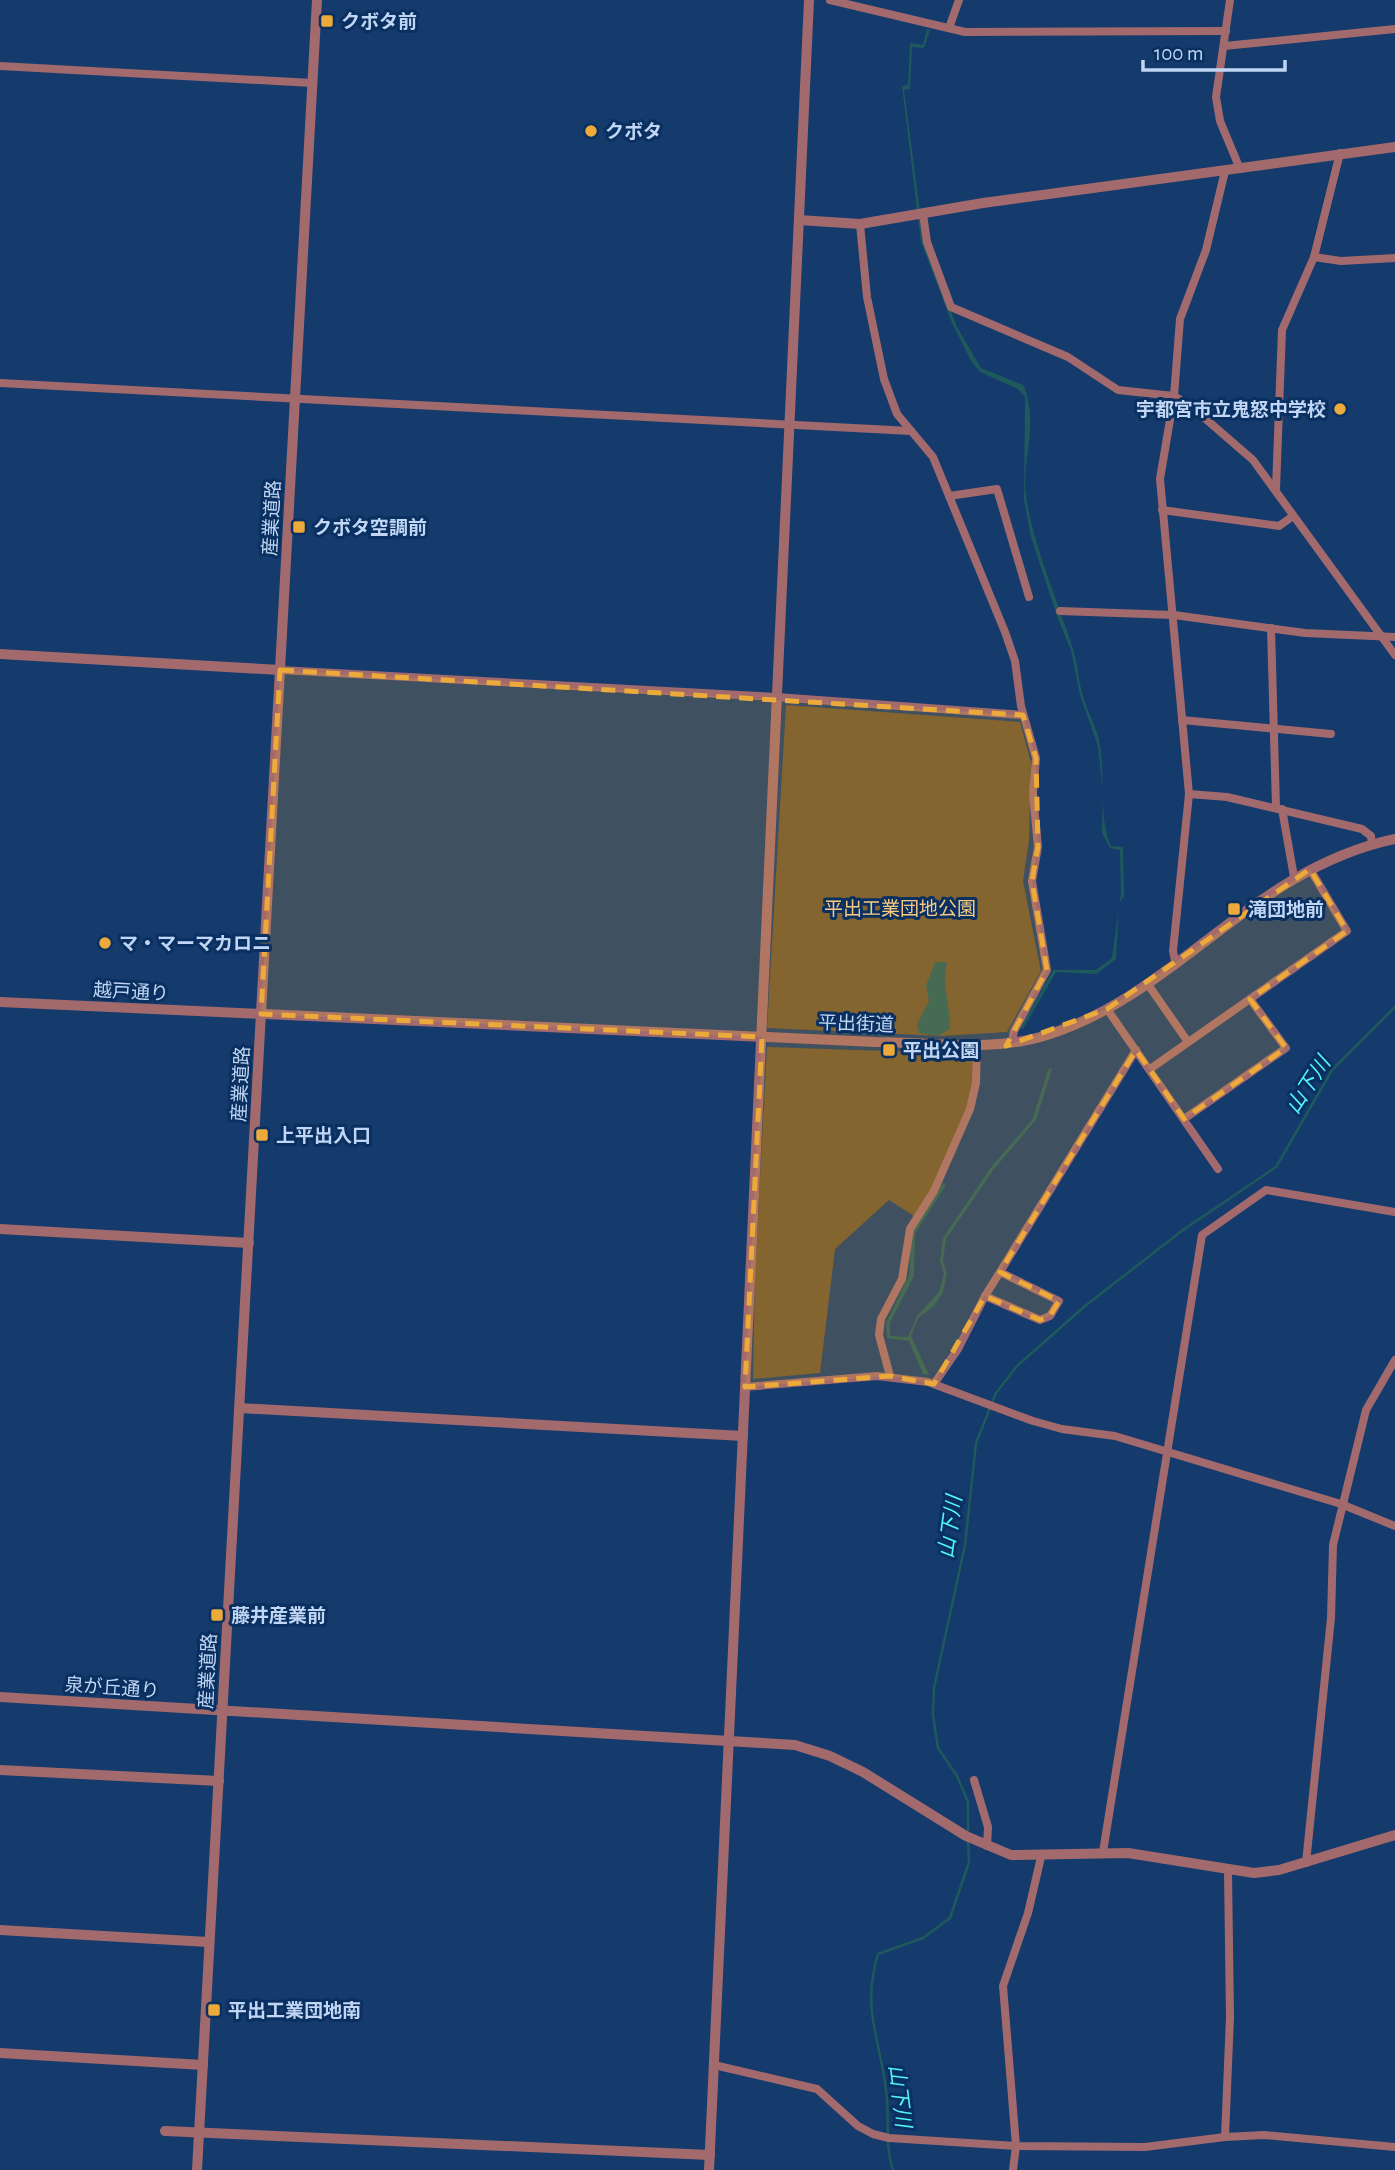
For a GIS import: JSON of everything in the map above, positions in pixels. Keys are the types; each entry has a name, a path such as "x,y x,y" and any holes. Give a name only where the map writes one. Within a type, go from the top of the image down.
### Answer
{"street":[{"name":"産業道路","path":"197,2170 317,0"},
{"path":"709,2170 808,0"},
{"path":"830,0 965,32 1226,31"},
{"path":"949,28 959,0"},
{"path":"1230,0 1217,107 1240,169"},
{"path":"1224,46 1395,29"},
{"path":"0,66 312,83"},
{"path":"799,220 860,224 983,203 1395,147"},
{"path":"1276,488 1282,330 1314,257 1340,153"},
{"path":"1175,961 1173,947 1189,794 1163,510 1162,455 1174,396 1180,319 1206,250 1225,170"},
{"path":"923,214 927,242 951,307 1068,357 1118,390 1174,396 1209,421 1252,460 1276,488 1293,516 1395,654"},
{"path":"860,224 866,297 881,368 897,414 933,457 1015,661 1023,715 1036,758 1033,794 1038,847 1032,881 1047,970 1014,1031 1012,1042"},
{"path":"1314,257 1341,261 1395,258"},
{"path":"0,383 789,427 911,431"},
{"path":"949,496 997,489 1029,597"},
{"path":"1163,510 1279,526 1293,516"},
{"path":"1059,611 1174,615 1271,628 1395,637"},
{"path":"1271,628 1279,808 1294,877"},
{"path":"0,656 777,697 1023,715"},
{"path":"1182,720 1331,734"},
{"path":"1189,794 1279,808 1362,828 1371,836 1372,845"},
{"name":"平出街道","path":"261,1014 976,1045 1012,1042 1048,1035 1107,1009 1294,877 1372,845 1395,839"},
{"path":"1150,1069 1347,932 1310,869"},
{"path":"1147,983 1188,1042"},
{"path":"1184,1119 1286,1048 1250,999"},
{"name":"越戸通り","path":"0,1002 261,1014"},
{"path":"1107,1009 1218,1169"},
{"path":"890,1376 879,1335 881,1319 902,1279 910,1229 933,1191 970,1109 976,1083 976,1045"},
{"path":"934,1384 958,1349 985,1296 1136,1050"},
{"path":"1103,1852 1205,1231 1266,1190 1395,1212"},
{"path":"0,1229 250,1243"},
{"path":"985,1296 1040,1320 1050,1316 1059,1301 1000,1272"},
{"path":"1306,1863 1331,1618 1333,1545 1366,1410 1395,1360"},
{"path":"745,1387 890,1376 934,1384 1033,1421 1062,1429 1115,1436 1341,1504 1395,1526"},
{"path":"240,1408 743,1436"},
{"name":"泉が丘通り","path":"0,1697 795,1745 830,1756 863,1772 987,1846 1011,1854 1041,1857 1103,1852 1128,1853 1228,1871 1254,1873 1306,1863 1395,1835"},
{"path":"0,1770 219,1781"},
{"path":"974,1780 988,1827 987,1846"},
{"path":"1013,2170 1016,2146 1003,1986 1028,1913 1041,1857"},
{"path":"1224,2137 1230,2017 1228,1871"},
{"path":"0,1930 208,1942"},
{"path":"0,2053 202,2065"},
{"path":"714,2065 817,2089 827,2095 858,2126 873,2134 890,2138 1016,2146 1145,2147 1264,2135 1395,2147"},
{"path":"165,2131 710,2155"}],"highlighted area":[{"path":"280,670 1023,715 1036,758 1038,847 1032,881 1047,970 1006,1046 1107,1009 1310,869 1347,931 1250,999 1286,1048 1184,1119 1136,1050 1000,1272 1059,1301 1050,1316 1040,1320 985,1296 934,1384 890,1376 745,1387 762,1037 261,1014"}],"green space":[{"name":"平出工業団地公園","path":"786,705 1020,722 1031,763 1029,840 1023,881 1041,971 1007,1032 942,1036 767,1028"},
{"path":"767,1047 976,1054 975,1076 964,1119 917,1218 889,1200 835,1249 820,1373 753,1379 755,1270"}],"shaded area":[{"path":"927,29 930,30 924,48 912,47 910,89 904,90 924,242 957,327 981,368 1023,385 1028,398 1030,427 1026,496 1040,554 1073,649 1081,690 1099,740 1103,790 1098,746 1080,695 1071,650 1031,537 1024,500 1025,397 1018,389 980,372 971,361 952,323 921,242 902,86 908,85 910,43 923,45"},
{"path":"1103,798 1107,836 1111,846 1123,847 1124,896 1120,902 1120,850 1110,848 1102,833"},
{"path":"1119,910 1116,959 1096,974 1056,972 1023,1029 1020,1028 1053,970 1096,970 1112,958"},
{"path":"935,962 947,962 945,979 950,1020 950,1029 938,1036 919,1033 917,1024 929,1001 926,986"},
{"path":"1049,1068 1052,1069 1036,1120 994,1169 946,1239 943,1261 947,1273 943,1292 934,1306 918,1318 911,1336 929,1375 923,1374 909,1341 887,1338 886,1323 909,1275 912,1232 943,1183 946,1185 915,1234 914,1276 890,1323 890,1336 908,1337 917,1316 939,1292 944,1274 940,1261 943,1238 992,1166 1032,1120"}],"waterway":[{"name":"山下川","path":"968,1834 968,1802 957,1776 938,1748 933,1715 934,1688 965,1545 976,1443 996,1393 1017,1366 1085,1306 1183,1230 1276,1167 1332,1070 1395,1007"},
{"name":"山下川","path":"893,2170 888,2144 885,2080 872,2011 873,1975 878,1954 923,1938 950,1918 969,1862 968,1840"}],"place":[{"name":"クボタ前","path":"327,21"},
{"name":"クボタ","path":"591,131"},
{"name":"宇都宮市立鬼怒中学校","path":"1340,409"},
{"name":"クボタ空調前","path":"299,527"},
{"name":"滝団地前","path":"1234,909"},
{"name":"マ・マーマカロニ","path":"105,943"},
{"name":"平出公園","path":"889,1050"},
{"name":"上平出入口","path":"262,1135"},
{"name":"藤井産業前","path":"217,1615"},
{"name":"平出工業団地南","path":"214,2010"}]}
